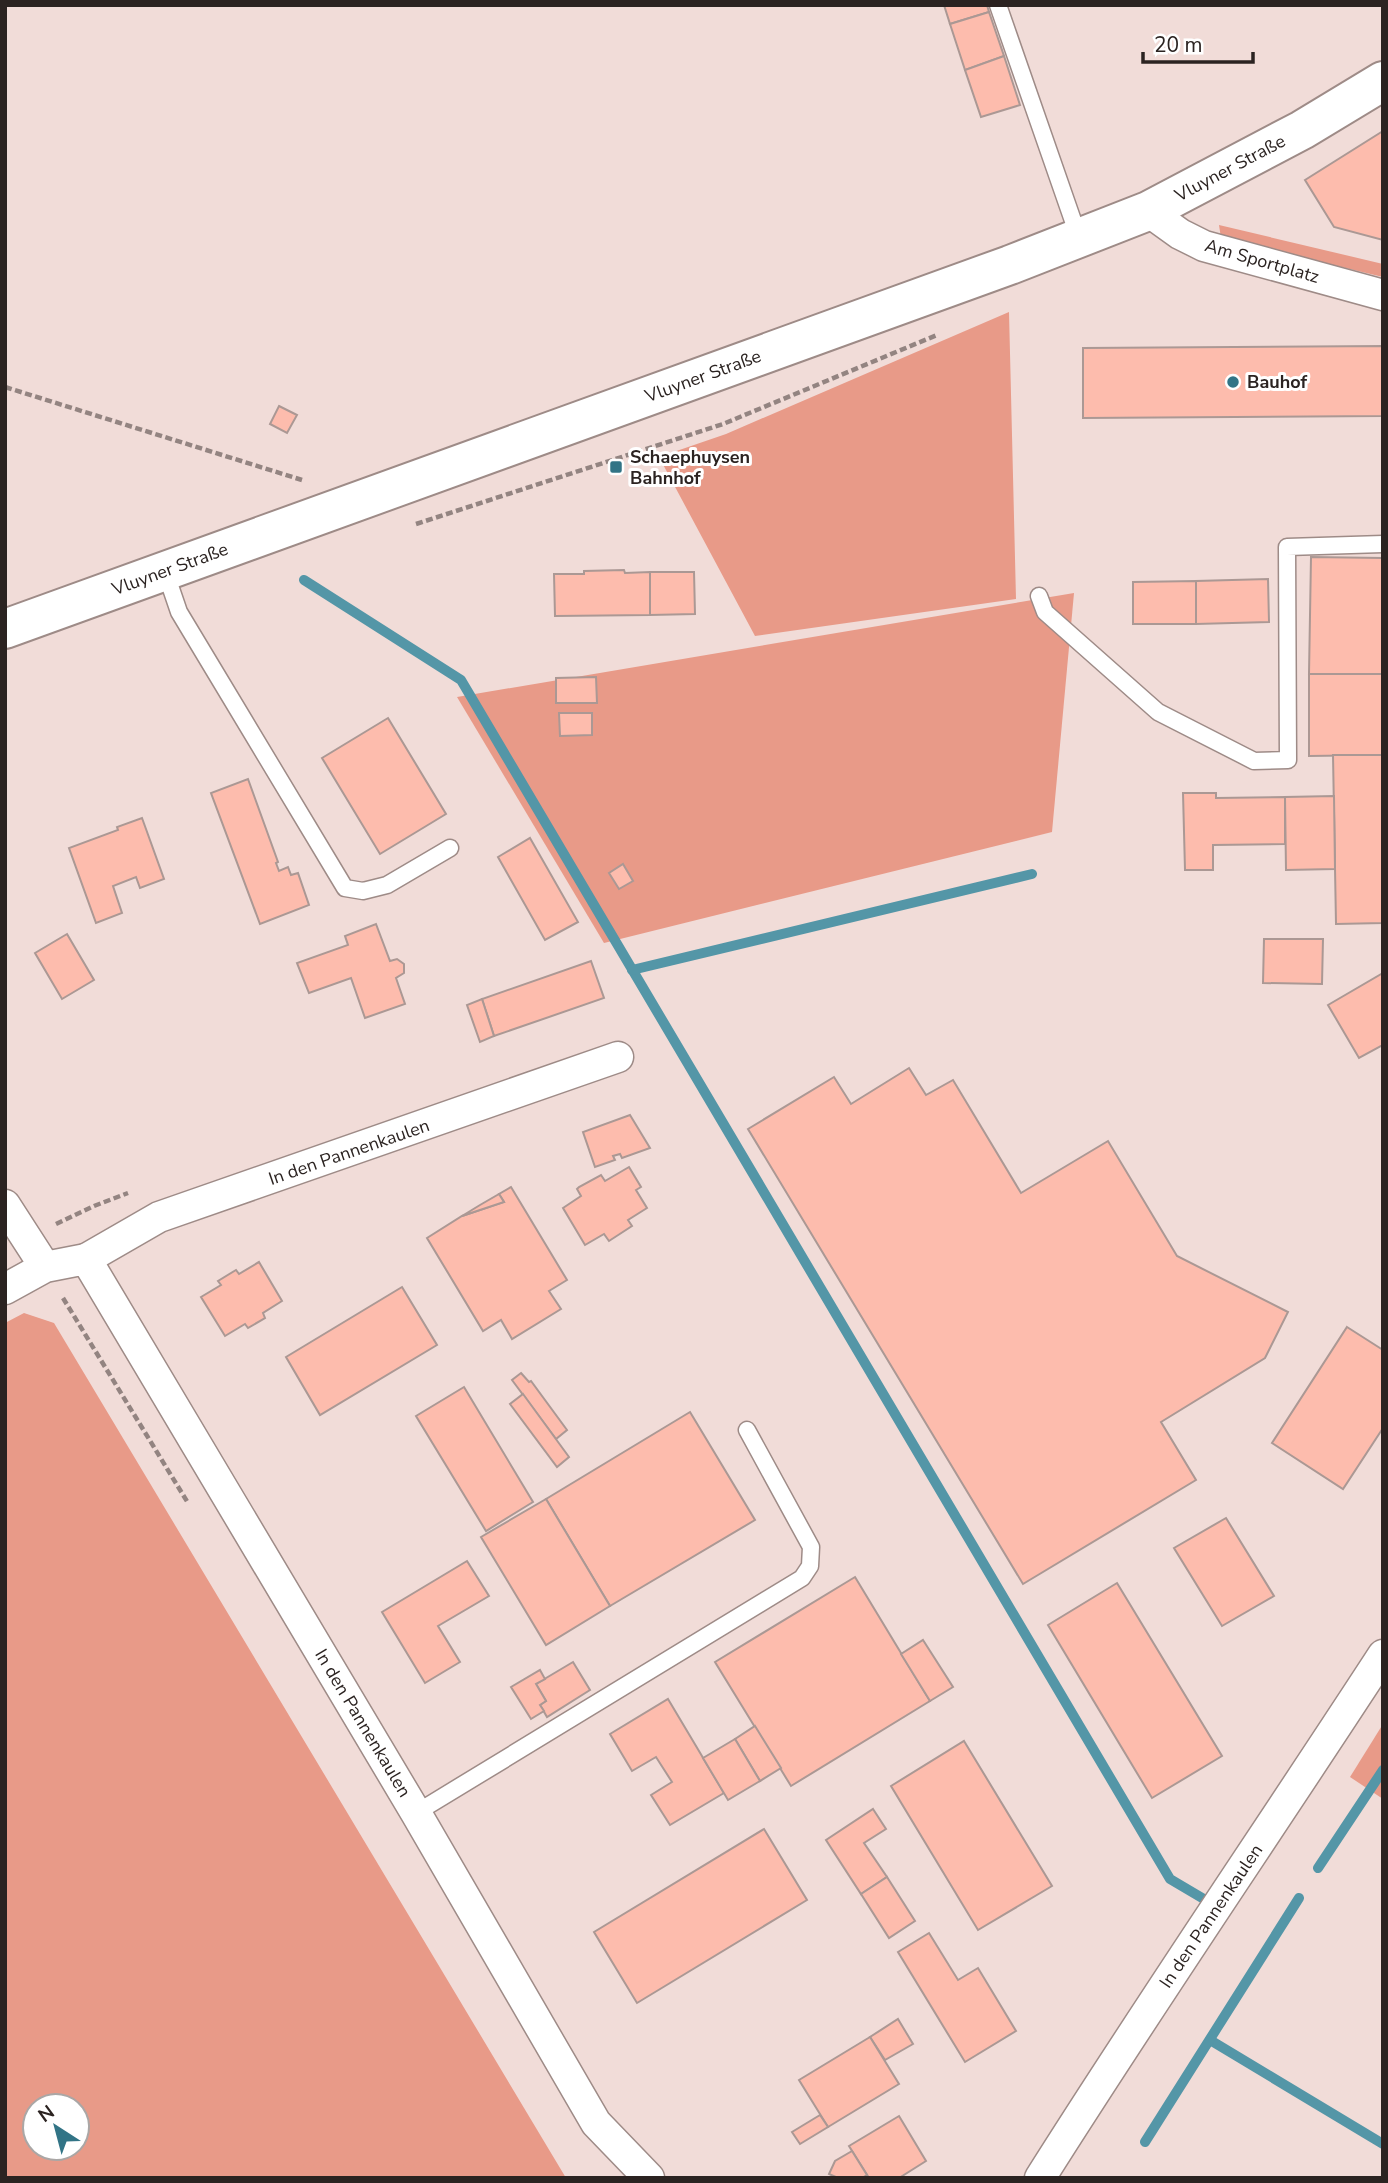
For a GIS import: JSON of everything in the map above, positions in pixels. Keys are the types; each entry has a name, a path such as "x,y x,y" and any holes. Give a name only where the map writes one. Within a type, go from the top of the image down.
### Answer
{"main road":[{"name":"Vluyner Straße","path":"5,629 1010,265 1148,211 1302,130 1383,81"}],"street":[{"name":"Am Sportplatz","path":"1148,211 1180,234 1204,246 1383,295"},
{"name":"In den Pannenkaulen","path":"5,1289 45,1267 86,1259 159,1217 618,1057"},
{"path":"5,1205 45,1267"},
{"name":"In den Pannenkaulen","path":"86,1259 416,1813 596,2123 649,2178"},
{"name":"In den Pannenkaulen","path":"1040,2178 1122,2048 1383,1655"}],"lane":[{"path":"998,5 1079,238"},
{"path":"1039,596 1045,612 1158,712 1254,761 1288,760 1287,547 1383,544"},
{"path":"164,571 184,620 345,888 363,891 387,885 450,848"},
{"path":"416,1813 802,1578 810,1566 811,1547 747,1430"}],"path":[{"path":"5,387 361,499"}],"shaded area":[{"path":"1219,225 1383,264 1383,277 1221,238"},
{"path":"1009,312 1016,599 755,636 659,457 726,434"},
{"path":"1074,593 1052,832 604,943 457,697"},
{"path":"24,1313 54,1323 566,2178 5,2178 5,1323"},
{"path":"1383,1724 1383,1799 1350,1777"}],"building":[{"path":"944,5 987,5 989,12 950,24"},
{"path":"989,12 1004,56 965,70 950,24"},
{"path":"1004,56 1020,105 981,117 965,70"},
{"path":"1383,131 1383,240 1334,227 1305,180"},
{"name":"Bauhof","path":"1383,346 1383,416 1083,418 1083,348"},
{"path":"279,406 297,415 287,433 270,424"},
{"path":"1311,557 1383,558 1383,674 1309,674"},
{"path":"624,570 625,573 650,572 650,615 555,616 554,574"},
{"path":"650,572 694,572 695,614 650,615"},
{"path":"1268,579 1269,622 1196,624 1196,581"},
{"path":"1196,581 1196,624 1133,624 1133,582"},
{"path":"1309,674 1383,674 1383,755 1309,756"},
{"path":"596,677 597,703 556,703 556,678"},
{"path":"559,713 592,713 592,735 560,736"},
{"path":"388,718 446,814 380,854 322,758"},
{"path":"1333,755 1383,755 1383,923 1336,924"},
{"path":"248,779 279,871 288,867 291,875 298,873 309,905 260,924 211,793"},
{"path":"1183,793 1216,793 1216,798 1285,797 1285,844 1213,845 1213,870 1185,870"},
{"path":"1334,796 1335,869 1286,870 1285,797"},
{"path":"142,818 164,879 140,888 136,877 113,886 122,913 96,923 69,848"},
{"path":"530,838 578,922 545,940 498,857"},
{"path":"623,864 633,881 619,889 609,873"},
{"path":"376,924 390,961 397,959 404,964 404,973 396,978 405,1004 365,1018 351,978 309,993 297,963 348,945 345,936"},
{"path":"67,934 94,980 62,999 35,953"},
{"path":"1264,939 1323,939 1322,984 1263,983"},
{"path":"591,961 604,998 494,1036 482,999"},
{"path":"1383,973 1383,1045 1359,1058 1328,1005"},
{"path":"482,999 494,1036 480,1042 467,1005"},
{"path":"909,1068 926,1095 953,1080 1021,1193 1108,1141 1177,1256 1288,1312 1265,1358 1161,1422 1196,1480 1023,1584 748,1129 834,1077 851,1104"},
{"path":"630,1115 650,1148 622,1158 620,1154 613,1156 615,1160 595,1167 583,1132"},
{"path":"629,1167 641,1187 636,1190 647,1208 628,1220 632,1226 609,1241 604,1234 585,1245 563,1208 581,1196 577,1189 579,1187 601,1175 605,1181"},
{"path":"511,1187 567,1280 549,1291 561,1309 512,1339 501,1320 483,1331 427,1238 462,1216 504,1202 499,1194"},
{"path":"499,1194 504,1202 462,1216 480,1205"},
{"path":"259,1262 282,1301 263,1313 265,1318 248,1328 245,1324 225,1336 201,1297 221,1285 218,1281 236,1270 239,1274"},
{"path":"402,1287 437,1345 320,1415 286,1357"},
{"path":"1347,1327 1383,1350 1383,1428 1343,1489 1272,1443"},
{"path":"521,1373 531,1381 567,1430 556,1439 512,1380"},
{"path":"464,1387 533,1502 486,1531 416,1416"},
{"path":"523,1394 569,1457 557,1467 510,1404"},
{"path":"690,1412 755,1520 610,1606 546,1499"},
{"path":"546,1499 610,1606 546,1645 481,1537"},
{"path":"1226,1518 1274,1596 1222,1626 1174,1548"},
{"path":"467,1561 489,1596 438,1626 460,1662 425,1683 382,1612"},
{"path":"855,1577 930,1701 791,1786 715,1662"},
{"path":"1117,1583 1222,1756 1152,1798 1048,1625"},
{"path":"923,1640 953,1687 930,1701 901,1654"},
{"path":"573,1662 590,1690 547,1717 540,1705 546,1701 536,1684"},
{"path":"540,1670 545,1679 536,1684 546,1701 540,1705 544,1711 531,1719 511,1687"},
{"path":"668,1699 724,1793 670,1825 651,1795 672,1782 656,1757 632,1771 610,1734"},
{"path":"755,1726 781,1768 760,1781 735,1739"},
{"path":"735,1739 760,1781 728,1800 703,1758"},
{"path":"964,1741 1052,1886 978,1930 891,1786"},
{"path":"873,1809 886,1829 864,1843 887,1877 861,1894 826,1840"},
{"path":"764,1829 807,1900 637,2003 594,1932"},
{"path":"887,1877 915,1921 889,1938 861,1894"},
{"path":"929,1933 958,1980 978,1968 1016,2031 965,2062 898,1952"},
{"path":"898,2019 913,2044 885,2060 870,2037"},
{"path":"870,2037 899,2084 828,2127 799,2080"},
{"path":"820,2115 828,2127 800,2144 792,2132"},
{"path":"899,2116 926,2161 899,2178 869,2178 849,2146"},
{"path":"852,2151 867,2175 862,2178 838,2178 829,2174 835,2161"}],"waterway":[{"path":"304,580 461,680 1170,1879 1214,1905"},
{"path":"632,970 1032,874"},
{"path":"1318,1868 1383,1770"},
{"path":"1145,2142 1299,1898"},
{"path":"1210,2040 1383,2144"}],"place":[{"name":"Bauhof","path":"1233,382"},
{"name":"Schaephuysen Bahnhof","path":"616,467"}]}
